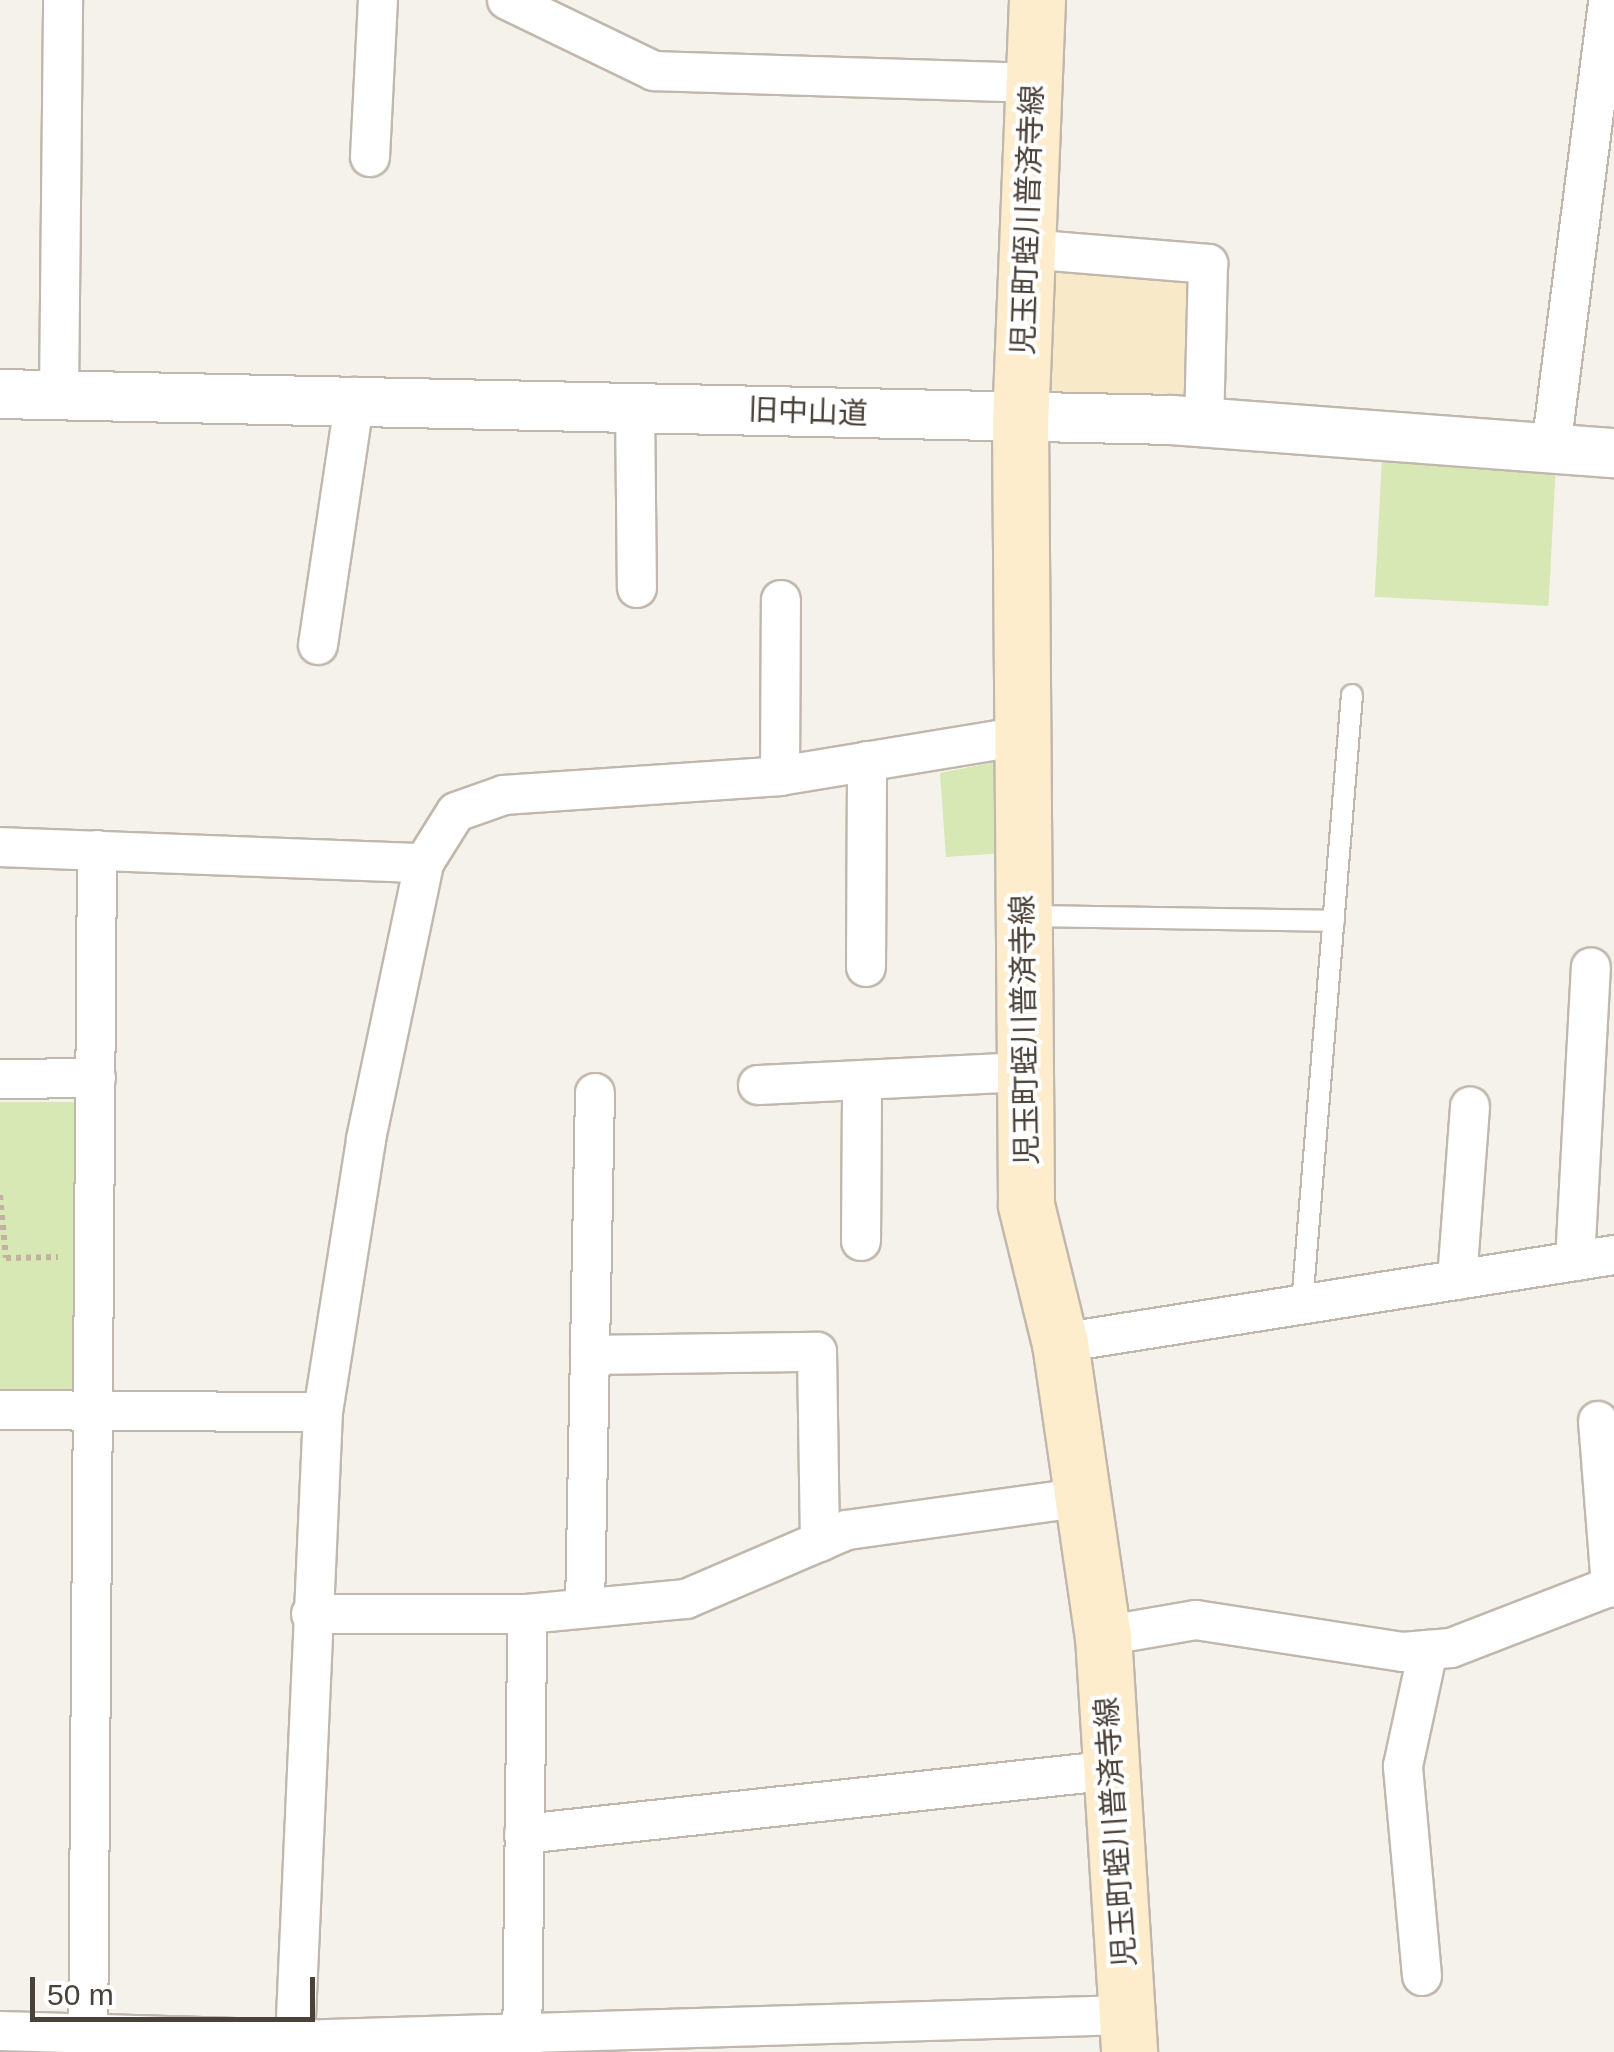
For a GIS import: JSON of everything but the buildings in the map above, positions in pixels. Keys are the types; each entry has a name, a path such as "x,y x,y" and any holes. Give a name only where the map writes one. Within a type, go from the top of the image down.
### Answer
{"main road":[{"name":"児玉町蛭川普済寺線","path":"1038,0 1020,421 1026,1205 1060,1342 1086,1496 1114,1770 1128,2033"}],"street":[{"path":"59,394 63,0"},
{"path":"370,157 378,0"},
{"path":"507,0 654,71 1032,84"},
{"path":"1551,448 1608,0"},
{"path":"1026,249 1208,264 1204,423"},
{"name":"旧中山道","path":"0,394 356,397 1020,421 1204,423 1614,453"},
{"path":"318,644 356,397"},
{"path":"635,406 638,588"},
{"path":"780,776 781,600"},
{"path":"294,2046 322,1412 366,1139 424,863 456,812 504,795 780,776 1022,736"},
{"path":"866,967 867,761"},
{"path":"0,846 424,863"},
{"path":"89,2042 97,850"},
{"path":"1575,1261 1590,967"},
{"path":"758,1084 1025,1072"},
{"path":"0,1079 96,1078"},
{"path":"861,1240 862,1080"},
{"path":"585,1608 595,1092"},
{"path":"1457,1280 1470,1106"},
{"path":"1060,1342 1614,1255"},
{"path":"590,1355 818,1352 820,1542"},
{"path":"0,1410 322,1412"},
{"path":"1103,1636 1196,1620 1428,1650 1612,1586 1598,1421"},
{"path":"311,1614 527,1614 686,1599 847,1530 1086,1496"},
{"path":"522,2044 527,1614"},
{"path":"1422,1976 1403,1766 1428,1650"},
{"path":"524,1834 1114,1770"},
{"path":"0,2031 89,2042 294,2046 1128,2033"}],"lane":[{"path":"1302,1304 1352,695"},
{"path":"1024,916 1334,922"}],"path":[{"path":"0,1195 6,1258 0,1265"},
{"path":"6,1258 94,1257"}],"green space":[{"path":"1382,458 1556,467 1548,606 1375,597"},
{"path":"1006,760 1004,853 946,857 940,773"},
{"path":"0,1102 77,1102 77,1395 0,1395"}],"sand":[{"path":"1049,269 1197,280 1193,402 1067,399 1043,383"}]}
